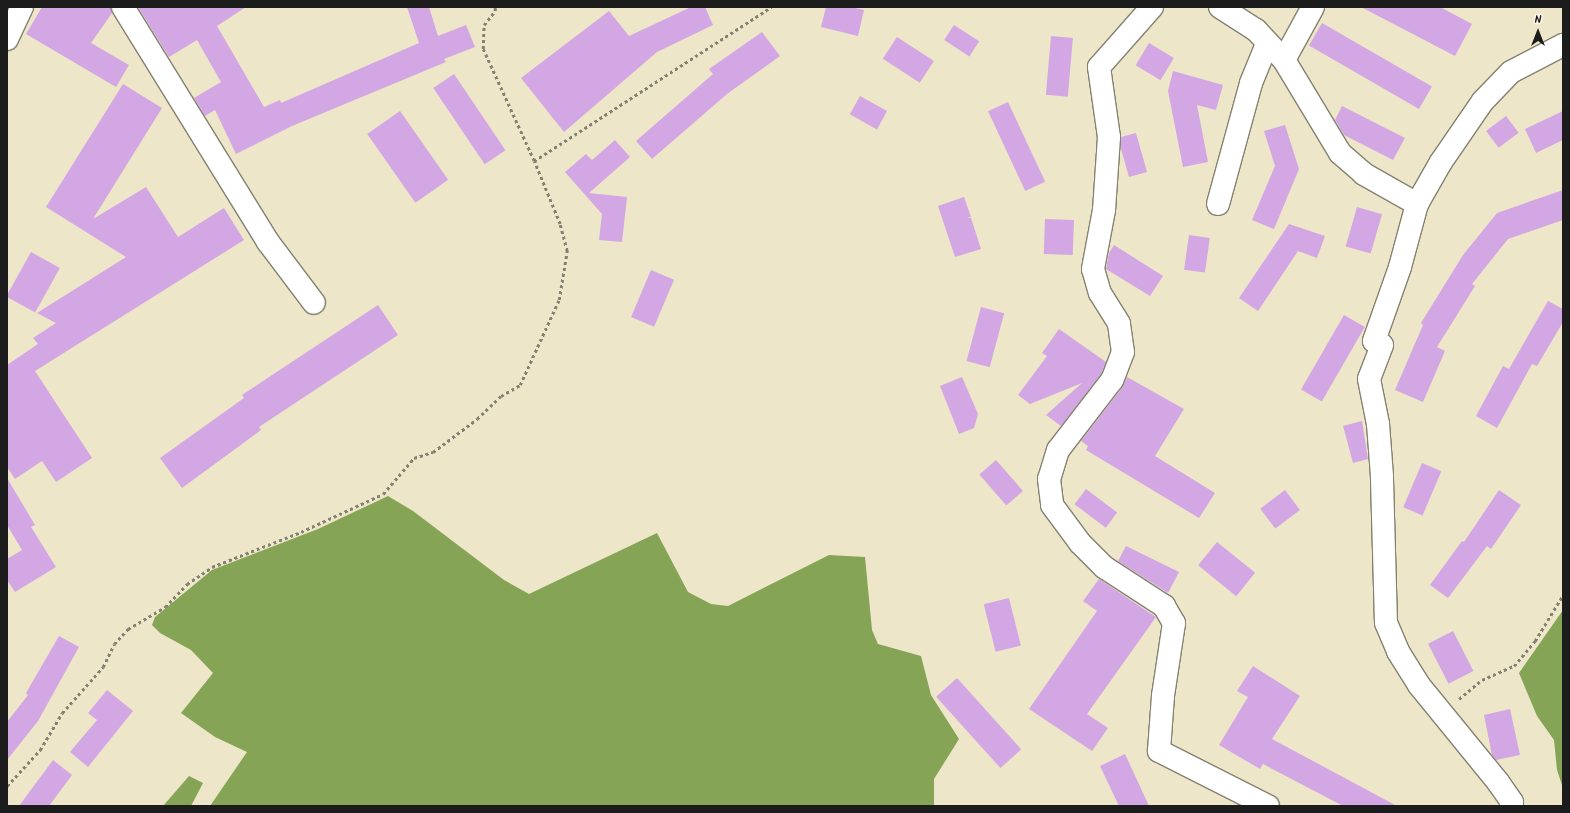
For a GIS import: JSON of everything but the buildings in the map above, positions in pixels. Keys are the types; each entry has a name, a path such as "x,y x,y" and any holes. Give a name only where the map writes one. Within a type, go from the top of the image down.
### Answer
{"street":[{"path":"7,39 22,7"},
{"path":"123,7 268,242 314,303"},
{"path":"1152,7 1099,67 1108,137 1104,210 1093,269 1100,293 1118,324 1123,352 1112,380 1058,450 1049,479 1052,504 1080,542 1104,566 1164,606 1174,623 1163,696 1159,751 1268,806"},
{"path":"1220,7 1256,30 1267,44 1284,60 1340,153 1364,174 1417,204"},
{"path":"1284,60 1313,7"},
{"path":"1218,204 1250,83 1267,44"},
{"path":"1511,806 1512,802 1498,782 1441,714 1398,651 1386,623 1382,476 1378,424 1369,379 1382,345 1374,341 1400,267 1417,204 1442,162 1483,101 1511,72 1563,45"}],"path":[{"path":"7,786 40,750 62,713 103,667 114,644 128,629 165,607 188,584 212,567 268,546 383,494 414,458 433,452 478,419 501,396 520,385 560,300 567,251 560,224 534,161 483,49 484,25 495,11 495,7"},
{"path":"534,161 771,7"},
{"path":"1441,714 1482,680 1514,666 1535,641 1563,596"}],"green space":[{"path":"388,496 413,511 504,580 529,594 657,533 688,592 711,604 728,606 829,555 865,557 872,630 878,644 921,656 931,695 959,739 934,779 934,806 210,806 247,752 215,737 181,713 213,673 191,650 160,633 152,625 155,617 212,570 318,529"},
{"path":"1563,610 1563,788 1557,770 1554,740 1537,716 1519,673"},
{"path":"189,776 203,783 191,806 163,806"}]}
